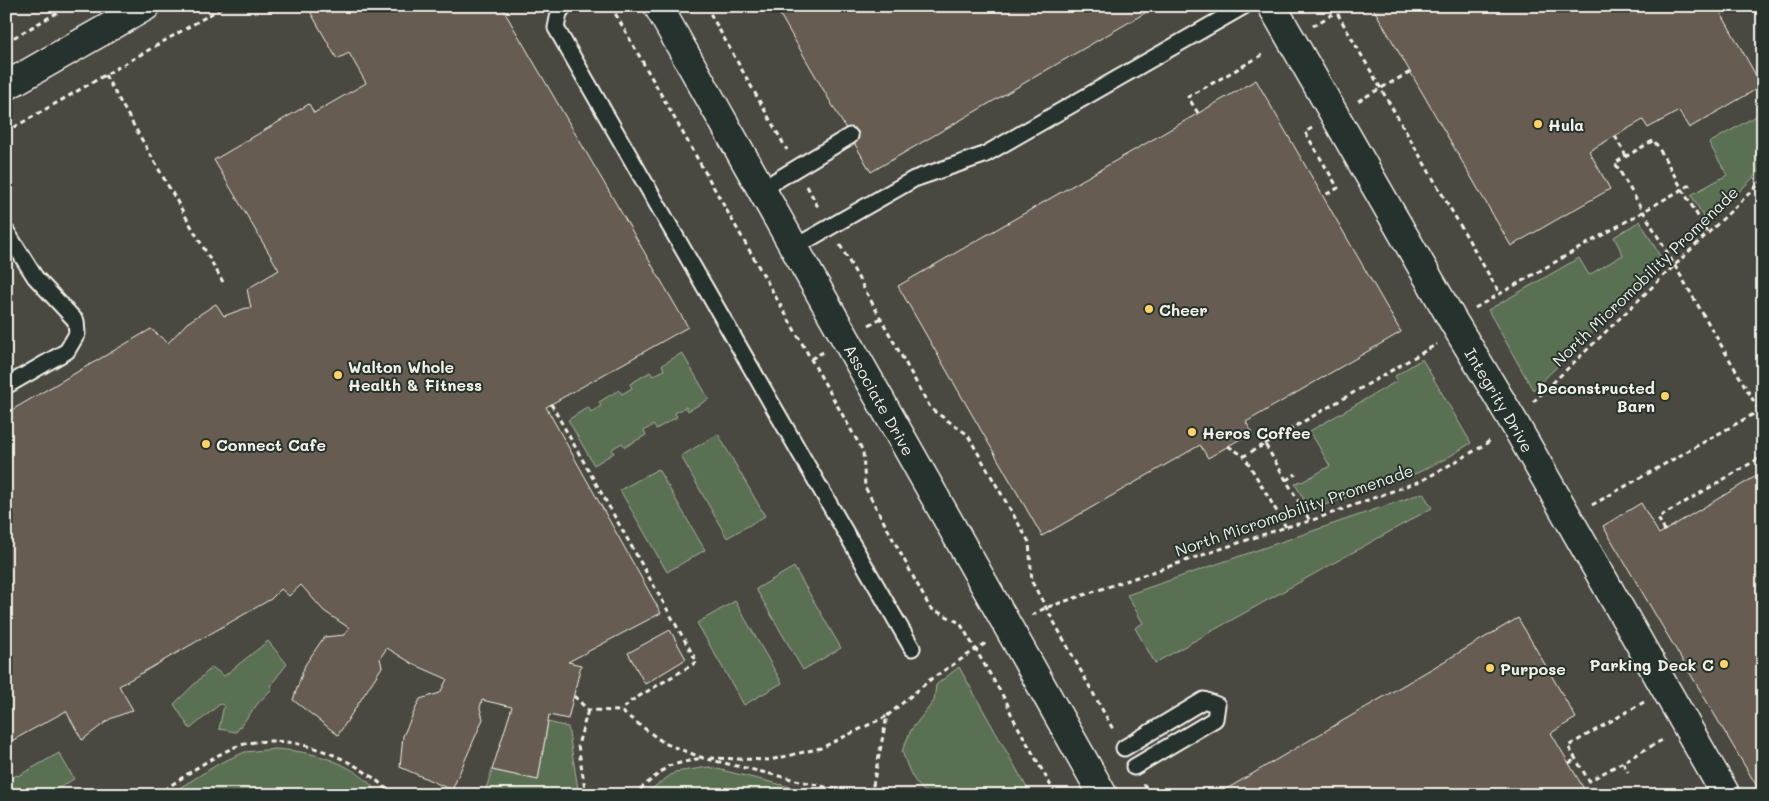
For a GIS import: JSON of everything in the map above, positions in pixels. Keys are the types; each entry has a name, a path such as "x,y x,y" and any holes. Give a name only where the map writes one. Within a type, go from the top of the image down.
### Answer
{"street":[{"path":"6,86 146,6"},
{"name":"Associate Drive","path":"658,6 1103,795"},
{"name":"Integrity Drive","path":"1272,6 1456,327 1513,421 1726,795"}],"lane":[{"path":"564,6 558,13 556,28 912,648"},
{"path":"795,248 914,179 984,155 1244,6"},
{"path":"762,190 850,136"},
{"path":"6,231 35,277 76,321 77,334 67,351 6,386"},
{"path":"1124,748 1204,700 1217,706 1215,718 1134,767"}],"path":[{"path":"6,42 69,6"},
{"path":"6,132 225,6"},
{"path":"611,6 863,451 865,487 930,608 960,623 1056,795"},
{"path":"706,6 788,154"},
{"path":"1332,6 1500,294"},
{"path":"1198,113 1188,97 1264,54"},
{"path":"105,75 223,282"},
{"path":"1615,136 1626,156"},
{"path":"1707,232 1654,140 1615,163 1763,416"},
{"name":"North Micromobility Promenade","path":"1028,618 1045,608 1286,527 1310,522 1423,480 1483,446 1513,421 1763,180"},
{"path":"805,183 818,207"},
{"path":"1244,456 1456,327 1500,294 1693,183"},
{"path":"841,247 931,408 967,434 1029,542 1032,582 1124,748"},
{"path":"867,326 881,318"},
{"path":"810,359 826,350"},
{"path":"551,404 697,662 631,701 621,711"},
{"path":"1569,519 1759,411"},
{"path":"1265,444 1310,522"},
{"path":"1228,446 1244,456 1286,527"},
{"path":"1664,531 1658,518 1763,456"},
{"path":"1286,480 1296,474"},
{"path":"633,795 668,766 703,758 770,760 822,748 887,716 931,679 987,642"},
{"path":"1666,689 1568,746 1590,781 1687,726"},
{"path":"574,696 588,710 621,711 664,743 703,758 859,795"},
{"path":"586,795 578,745 588,710"},
{"path":"871,795 887,716"},
{"path":"157,795 201,766 236,747 266,741 297,743 326,752 357,766 377,780 392,795"},
{"path":"1569,763 1576,759"},
{"path":"1622,763 1628,772"},
{"path":"1134,767 1150,795"}],"shaded area":[{"path":"6,6 1763,6 1763,795 6,795"}],"green space":[{"path":"1763,112 1763,168 1707,223 1691,195 1727,175 1709,143"},
{"path":"1640,221 1664,263 1533,390 1488,310 1579,258 1589,275 1623,255 1614,237"},
{"path":"682,353 709,399 688,411 686,407 675,413 677,417 656,429 653,425 644,431 646,435 625,447 622,443 612,449 614,453 594,465 568,420 588,407 591,412 601,406 599,402 619,390 622,394 632,388 630,384 650,372 653,376 664,370 662,365"},
{"path":"1422,359 1471,443 1417,473 1310,510 1295,484 1330,466 1310,431 1397,381 1395,376"},
{"path":"718,434 765,516 727,538 681,456"},
{"path":"658,469 705,550 667,572 620,490"},
{"path":"1423,493 1432,508 1155,663 1135,628 1143,623 1127,595"},
{"path":"794,567 841,648 803,670 756,589"},
{"path":"735,601 782,683 744,705 697,623"},
{"path":"268,641 287,664 270,686 272,689 259,702 236,732 219,729 224,705 220,704 190,729 174,704 212,667 224,676"},
{"path":"959,667 1031,795 932,795 921,788 912,777 902,751 911,730 934,701 936,685"},
{"path":"548,722 568,727 579,795 484,795 492,770 538,780"},
{"path":"275,749 308,753 339,763 361,776 382,795 168,795 220,763 245,752"},
{"path":"59,753 74,779 47,795 6,795 6,781"},
{"path":"709,767 823,795 643,795 675,772"}],"building":[{"name":"Walton Whole Health & Fitness","path":"307,6 501,6 688,327 546,407 661,613 568,662 581,665 568,719 549,715 538,780 492,770 512,707 482,700 480,708 483,719 452,790 400,767 403,736 420,699 440,693 447,679 413,664 387,648 380,658 382,667 338,735 293,700 305,665 324,637 344,635 349,628 324,611 301,585 289,596 281,589 271,599 119,686 133,710 110,719 82,740 66,711 6,744 6,418 12,414 10,411 151,329 168,343 187,323 216,304 224,316 251,308 247,289 279,270 214,160 309,104 314,113 366,83 349,53 337,59"},
{"path":"775,6 1157,6 871,172"},
{"name":"Hula","path":"1372,6 1717,6 1762,86 1689,128 1679,111 1648,128 1643,120 1589,151 1610,189 1511,246"},
{"name":"Cheer","path":"1256,80 1401,332 1246,422 1252,432 1208,458 1200,445 1042,536 898,286"},
{"name":"Parking Deck C","path":"1763,472 1762,795 1603,526 1641,503 1659,534"},
{"name":"Purpose","path":"1518,618 1576,718 1551,733 1587,794 1225,795 1223,791"},
{"path":"670,630 686,659 645,684 628,653"}],"place":[{"name":"Hula","path":"1538,124"},
{"name":"Cheer","path":"1149,309"},
{"name":"Walton Whole Health & Fitness","path":"338,375"},
{"name":"Deconstructed Barn","path":"1665,396"},
{"name":"Heros Coffee","path":"1192,432"},
{"name":"Connect Cafe","path":"206,444"},
{"name":"Parking Deck C","path":"1724,664"},
{"name":"Purpose","path":"1490,668"}]}
